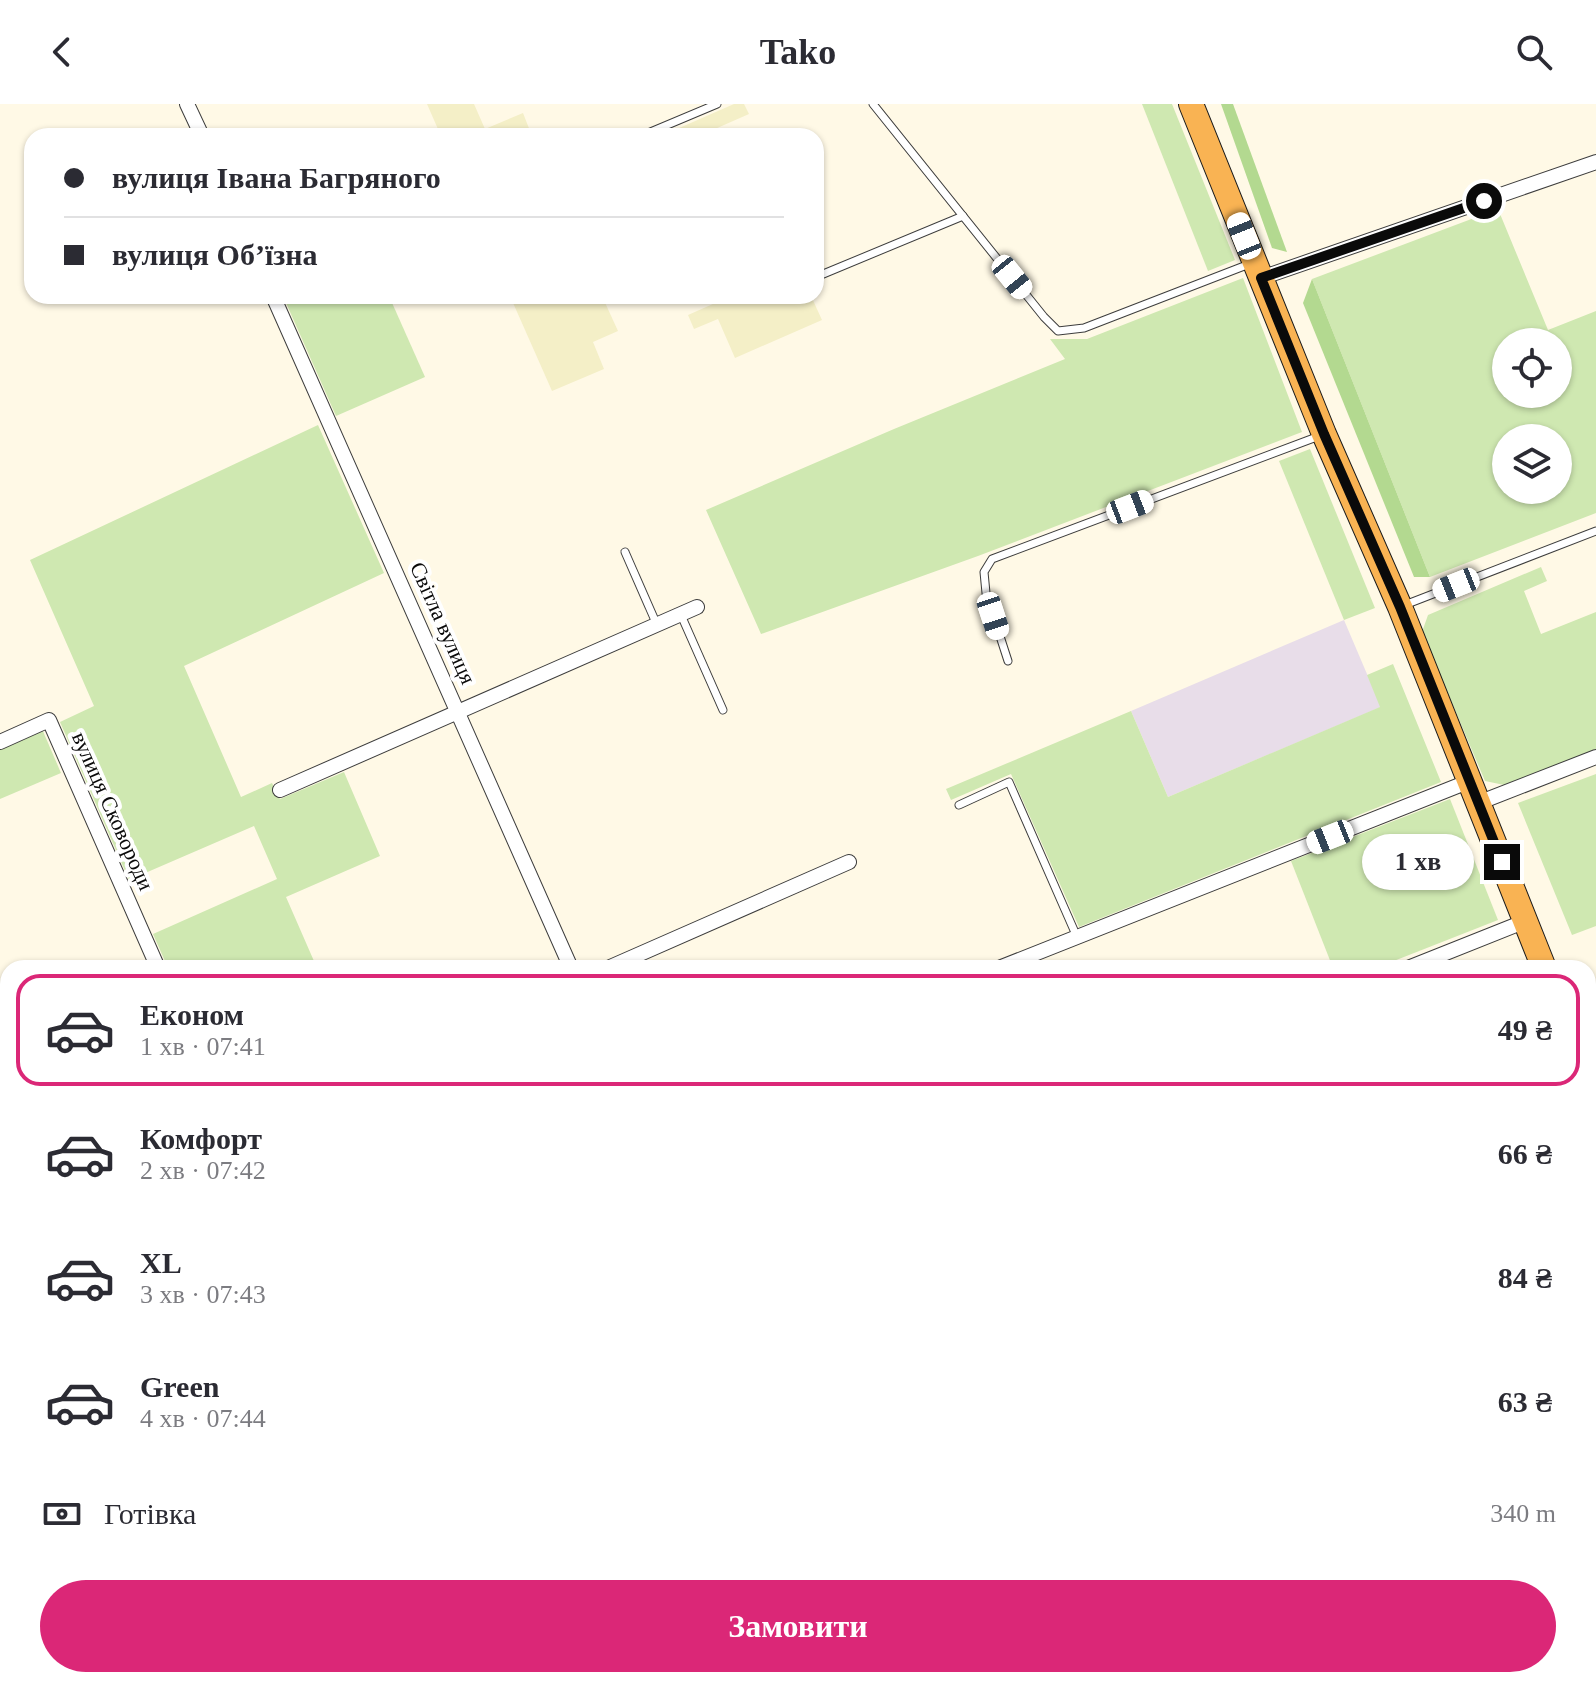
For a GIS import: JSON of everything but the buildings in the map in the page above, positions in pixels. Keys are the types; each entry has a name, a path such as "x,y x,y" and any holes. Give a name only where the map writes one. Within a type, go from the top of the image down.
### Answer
{"highway":[{"path":"1191,104 1324,434 1400,607 1541,960"}],"street":[{"path":"187,104 198,128"},
{"path":"1258,270 1596,162"},
{"name":"Світла вулиця","path":"277,304 568,960"},
{"path":"280,790 697,607"},
{"name":"вулиця Сковороди","path":"0,742 49,720 154,960"},
{"path":"1019,960 1474,792 1596,757"},
{"path":"626,960 849,862"},
{"path":"1428,960 1526,921"}],"lane":[{"path":"660,128 717,104"},
{"path":"873,104 1058,331 1084,328 1258,270"},
{"path":"824,274 963,216"},
{"path":"1008,661 986,593 984,572 992,559 1324,434"},
{"path":"1400,607 1596,531"},
{"path":"625,552 657,625"},
{"path":"681,615 723,710"},
{"path":"959,805 1009,782 1077,937"}],"shaded area":[{"path":"427,104 474,104 485,128 438,128"},
{"path":"734,104 744,104 749,114 717,128 679,128"},
{"path":"523,113 529,128 487,128"},
{"path":"514,304 606,304 618,331 593,342 604,369 552,391"},
{"path":"713,304 815,304 822,320 735,358 718,319 694,329 688,315"},
{"path":"1344,620 1381,707 1168,797 1131,711"}],"green space":[{"path":"1142,104 1172,104 1235,260 1208,271"},
{"path":"1221,104 1233,104 1287,252 1272,248"},
{"path":"1498,209 1547,328 1492,328 1492,408 1572,408 1572,328 1553,328 1596,311 1596,513 1430,577 1312,279"},
{"path":"1243,278 1302,432 978,556 761,634 706,510 1065,359 1050,339 1087,339"},
{"path":"1312,279 1430,577 1414,577 1303,303"},
{"path":"287,304 393,304 425,377 336,416"},
{"path":"318,425 384,573 184,666 241,797 272,783 280,799 344,772 380,856 286,897 314,960 164,960 153,934 277,879 254,826 129,880 60,722 94,706 30,560"},
{"path":"1310,449 1375,608 1344,620 1279,461"},
{"path":"1541,567 1547,581 1524,591 1541,634 1596,612 1596,749 1509,786 1485,781 1422,632 1428,615"},
{"path":"1393,664 1441,782 1079,927 1011,774 951,800 946,789 1131,711 1168,797 1380,707 1367,675"},
{"path":"42,729 61,773 0,799 0,748"},
{"path":"1596,774 1596,926 1572,935 1518,803"},
{"path":"1450,799 1498,920 1396,960 1330,960 1291,861"}],"route":[{"path":"1484,201 1261,278 1324,434 1400,607 1502,862"}]}
